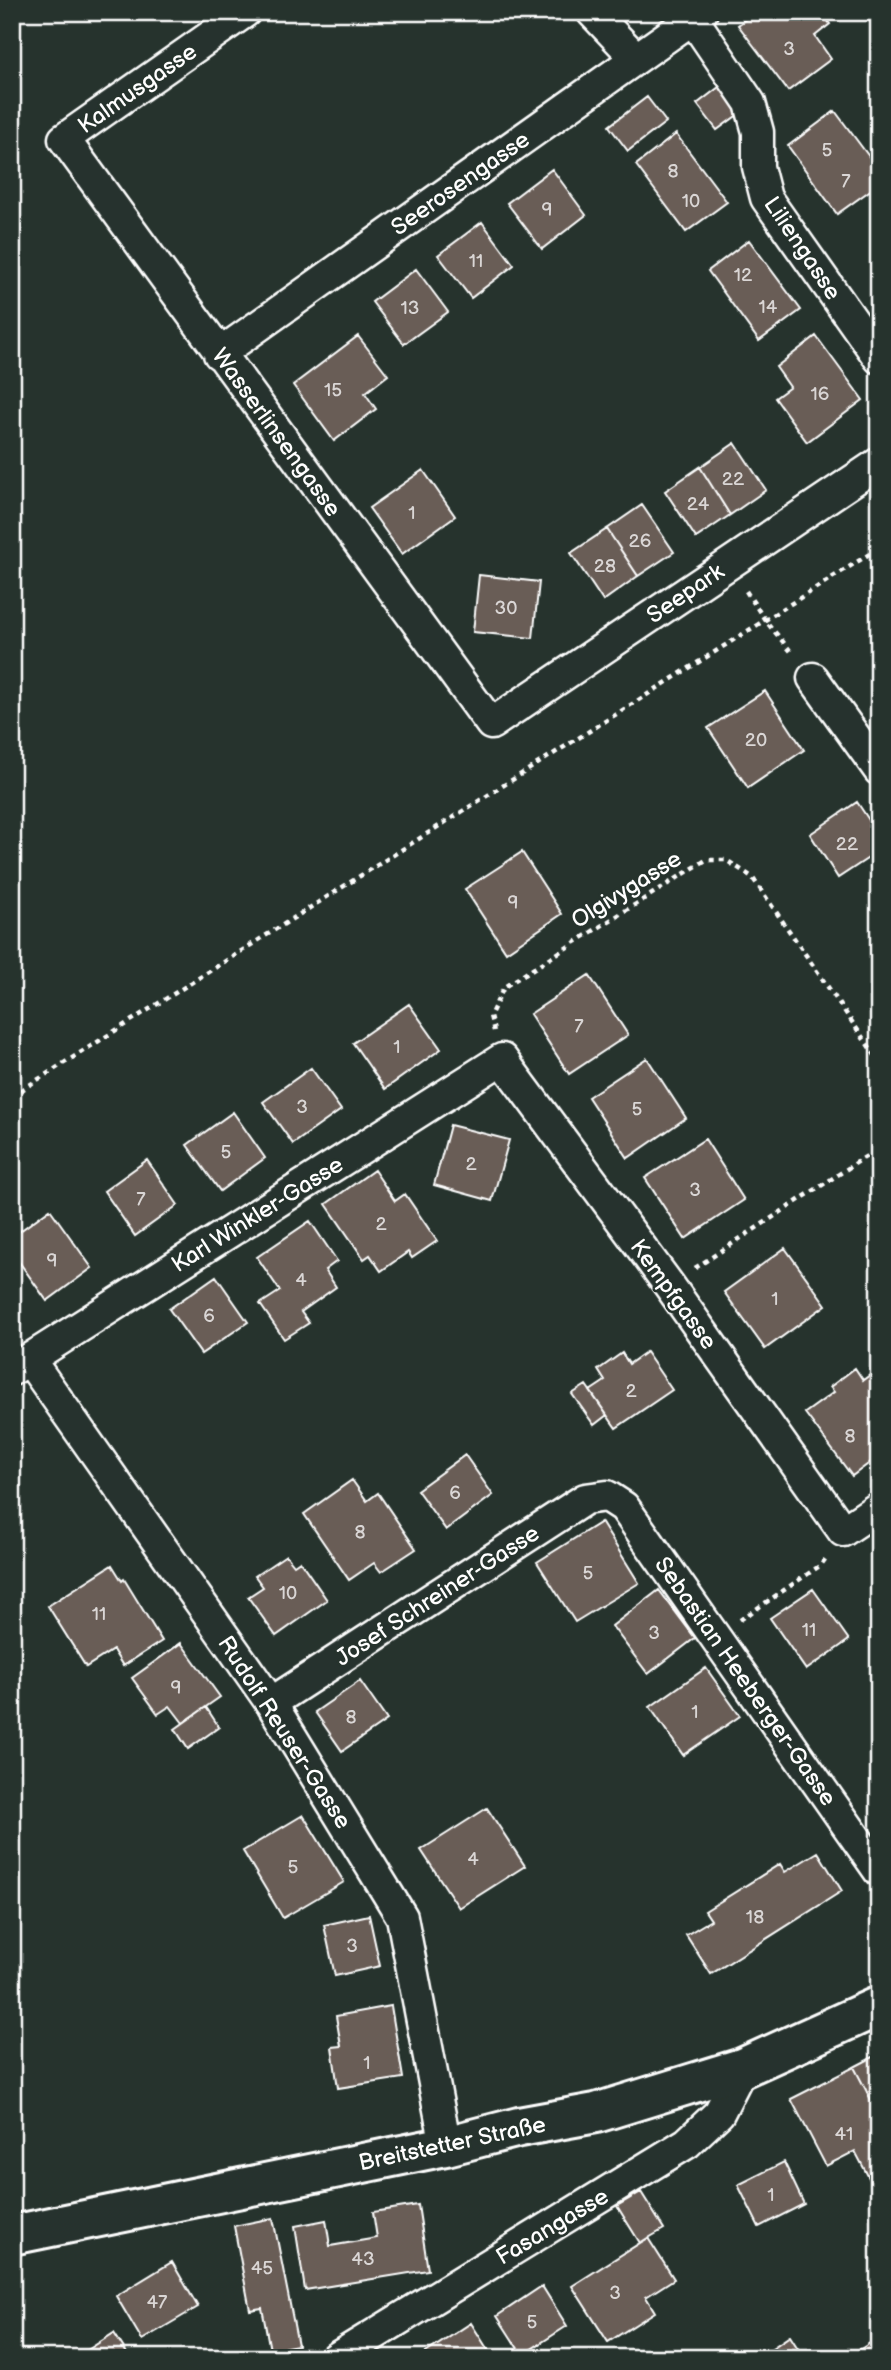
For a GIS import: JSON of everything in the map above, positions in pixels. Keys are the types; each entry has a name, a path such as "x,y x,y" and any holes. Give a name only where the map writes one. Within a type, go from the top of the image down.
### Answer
{"main road":[{"name":"Breitstetter Straße","path":"12,2235 596,2113 743,2068 879,2006"}],"street":[{"name":"Kalmusgasse","path":"64,139 245,12"},
{"path":"592,12 636,58"},
{"name":"Seerosengasse","path":"219,354 697,15"},
{"name":"Liliengasse","path":"697,15 750,103 758,132 758,167 766,198 879,358"},
{"name":"Wasserlinsengasse","path":"64,139 491,724"},
{"name":"Seepark","path":"491,724 879,463"},
{"path":"813,678 879,770"},
{"name":"Kempfgasse","path":"502,1059 669,1285 844,1531"},
{"name":"Karl Winkler-Gasse","path":"20,1365 502,1059"},
{"name":"Rudolf Reuser-Gasse","path":"20,1365 271,1703 402,1917 446,2146"},
{"name":"Josef Schreiner-Gasse","path":"271,1703 585,1499 607,1496"},
{"name":"Sebastian Heeberger-Gasse","path":"607,1496 624,1507 879,1871"},
{"path":"844,1531 879,1507"},
{"name":"Fasangasse","path":"336,2358 687,2143 719,2113 743,2068"}],"path":[{"path":"12,1096 879,548"},
{"path":"728,564 765,620 813,678"},
{"name":"Olgivygasse","path":"502,1059 490,1016 504,987 706,860 726,860 752,877 879,1061"},
{"path":"669,1285 879,1148"},
{"path":"716,1636 821,1566 844,1531"}],"building":[{"path":"755,12 821,12 830,24 815,36 831,59 788,91 738,25"},
{"path":"723,84 743,111 717,130 697,104"},
{"path":"647,97 666,122 628,151 609,126"},
{"path":"835,111 879,170 879,184 837,214 788,146"},
{"path":"676,134 727,202 686,232 636,165"},
{"path":"552,169 586,215 542,249 507,203"},
{"path":"482,222 514,265 471,298 438,255"},
{"path":"749,240 801,310 759,341 708,271"},
{"path":"416,269 448,312 404,344 372,302"},
{"path":"358,336 388,375 365,393 376,409 334,441 293,385"},
{"path":"816,336 863,400 807,442 775,398 790,387 776,367"},
{"path":"735,443 766,490 730,515 700,467"},
{"path":"700,467 730,515 696,538 665,491"},
{"path":"423,470 455,516 402,554 369,508"},
{"path":"642,505 674,552 638,576 607,529"},
{"path":"607,529 638,576 603,601 571,553"},
{"path":"479,575 539,582 533,638 473,632"},
{"path":"765,691 804,750 748,788 708,728"},
{"path":"857,802 879,835 879,851 838,878 810,834"},
{"path":"522,852 562,914 506,952 465,889"},
{"path":"589,975 628,1035 569,1074 530,1014"},
{"path":"409,1004 441,1049 385,1089 353,1043"},
{"path":"647,1058 686,1118 628,1158 588,1097"},
{"path":"311,1068 341,1110 293,1144 263,1102"},
{"path":"233,1112 265,1158 220,1191 187,1145"},
{"path":"450,1125 509,1140 492,1201 434,1185"},
{"path":"705,1139 744,1200 685,1239 645,1178"},
{"path":"147,1160 178,1205 135,1236 104,1191"},
{"path":"374,1170 395,1201 405,1194 437,1241 412,1258 408,1252 381,1271 370,1255 364,1259 326,1204"},
{"path":"50,1209 92,1268 47,1301 12,1252 12,1237"},
{"path":"310,1221 337,1261 325,1270 336,1287 301,1312 309,1323 284,1339 260,1304 280,1291 257,1257"},
{"path":"785,1248 826,1305 765,1349 724,1292"},
{"path":"216,1276 248,1322 201,1354 169,1309"},
{"path":"646,1352 672,1390 616,1428 590,1391 605,1381 598,1370 622,1353 629,1364"},
{"path":"855,1368 863,1380 877,1370 879,1373 879,1456 852,1476 805,1413 834,1392 830,1387"},
{"path":"586,1385 607,1415 594,1425 572,1394"},
{"path":"465,1455 493,1495 446,1530 417,1490"},
{"path":"352,1480 367,1501 378,1493 416,1549 381,1572 374,1563 349,1580 304,1514"},
{"path":"601,1522 639,1583 575,1622 537,1562"},
{"path":"286,1555 294,1565 300,1561 327,1600 276,1636 248,1597 263,1587 255,1576"},
{"path":"112,1565 122,1581 124,1579 162,1641 123,1666 113,1650 86,1667 48,1606"},
{"path":"813,1589 849,1640 806,1670 770,1618"},
{"path":"659,1590 695,1638 648,1674 612,1626"},
{"path":"181,1643 220,1697 183,1723 170,1706 158,1714 132,1678"},
{"path":"706,1668 740,1716 683,1755 650,1707"},
{"path":"360,1681 387,1720 342,1751 315,1712"},
{"path":"206,1707 219,1727 188,1749 175,1729"},
{"path":"487,1808 525,1866 459,1908 421,1850"},
{"path":"303,1815 344,1882 283,1918 243,1851"},
{"path":"818,1852 842,1891 711,1974 686,1935 711,1920 705,1911 780,1864 785,1872"},
{"path":"369,1915 380,1966 335,1976 324,1925"},
{"path":"391,2006 403,2078 338,2088 332,2047 341,2046 336,2016"},
{"path":"879,2054 879,2115 854,2067"},
{"path":"854,2067 879,2115 879,2197 855,2151 826,2166 791,2099"},
{"path":"784,2162 804,2204 759,2227 738,2185"},
{"path":"641,2192 664,2229 640,2243 617,2206"},
{"path":"418,2205 428,2270 305,2290 295,2226 326,2220 330,2246 377,2238 373,2212"},
{"path":"273,2218 298,2345 270,2350 262,2308 250,2310 234,2226"},
{"path":"648,2238 674,2279 646,2297 655,2312 608,2342 572,2286"},
{"path":"172,2262 198,2307 142,2340 116,2296"},
{"path":"542,2286 567,2326 522,2355 497,2316"},
{"path":"471,2323 493,2358 418,2358"},
{"path":"114,2333 130,2358 82,2358 80,2355"},
{"path":"790,2336 804,2358 759,2357"},
{"path":"879,2337 879,2358 847,2358"}]}
